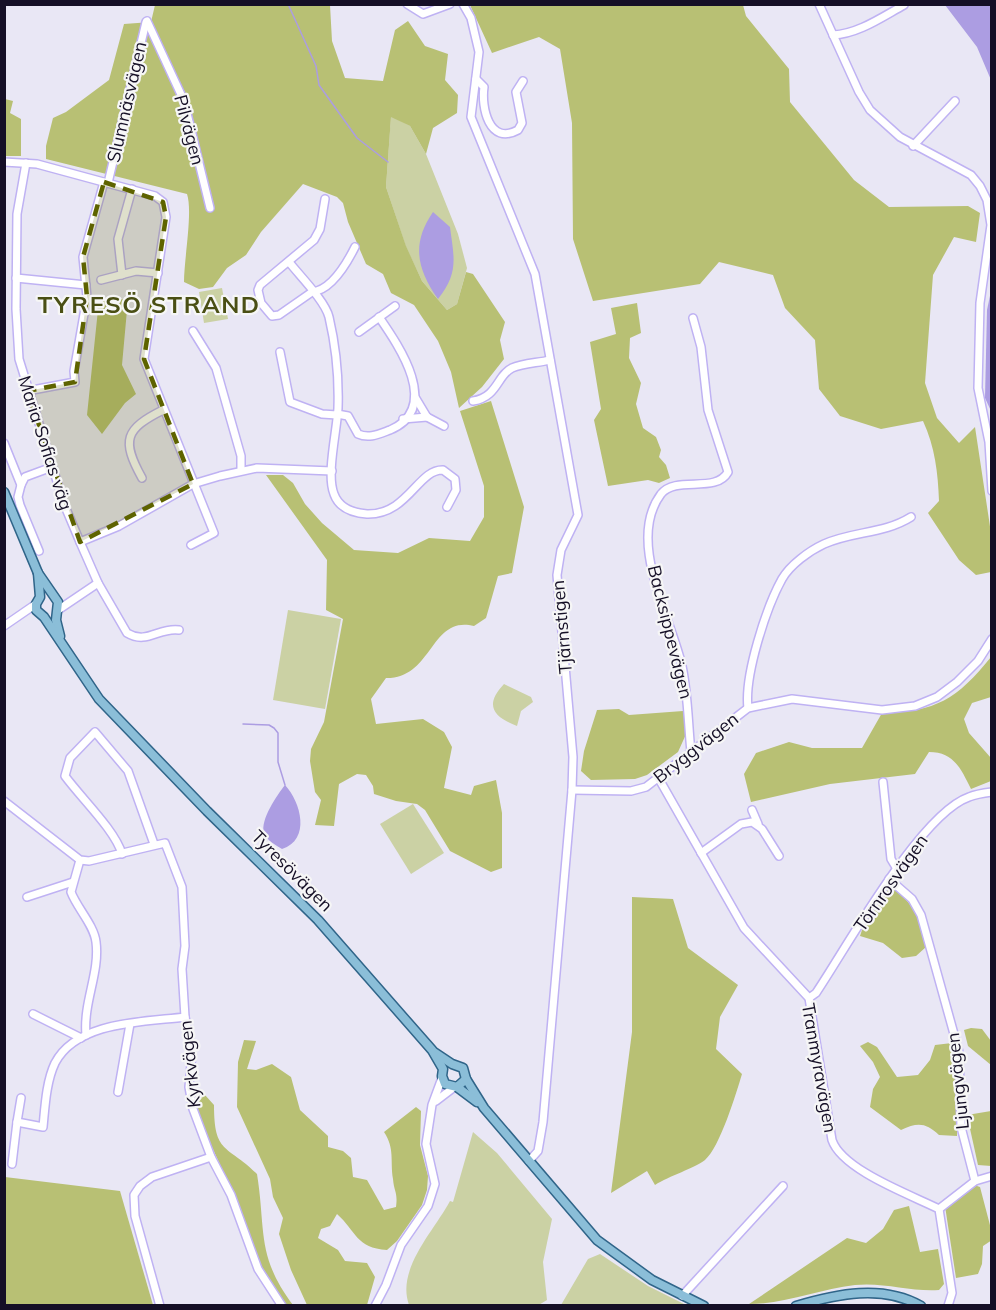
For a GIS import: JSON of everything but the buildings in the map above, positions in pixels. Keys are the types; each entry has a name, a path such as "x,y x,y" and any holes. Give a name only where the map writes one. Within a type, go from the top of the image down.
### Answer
{"main road":[{"name":"Tyresövägen","path":"4,492 38,573 55,598 57,630 121,723"},
{"name":"Tyresövägen","path":"38,573 38,600 41,616 79,673 121,723 318,920 432,1050 452,1064 463,1068 466,1079 484,1108 603,1246 652,1280 704,1305"},
{"path":"38,600 47,594 55,598"},
{"path":"41,616 57,612"},
{"name":"Tyresövägen","path":"432,1050 446,1084 455,1087 484,1108"},
{"path":"443,1074 452,1064"},
{"path":"455,1087 466,1079"},
{"path":"796,1305 833,1296 875,1292 888,1293 921,1305"}],"street":[{"path":"407,4 417,12 426,14 450,4"},
{"name":"Tjärnstigen","path":"463,4 471,18 478,45 471,117 535,274 578,515 561,550 557,575 573,757 572,790 543,1122 537,1151 529,1161"},
{"path":"819,4 859,92 870,110 887,128 913,146 971,175 980,186 990,209 991,225 980,303 978,388 989,442 992,491"},
{"path":"833,35 844,34 863,27 904,5"},
{"name":"Slumnäsvägen","path":"27,391 75,382 74,371 87,297 84,257 106,182 147,21"},
{"name":"Pilvägen","path":"147,21 184,101 210,208"},
{"path":"476,79 484,87 483,110 489,124 497,131 508,134 518,130 522,123 516,92 523,81"},
{"path":"913,146 955,101"},
{"path":"4,162 26,163 106,182 155,196 163,202 166,217 144,359 213,533 191,545"},
{"name":"Maria Sofias väg","path":"26,163 17,214 16,278 19,359 27,391 80,542 98,583 125,631 131,636 145,639 165,630 179,630"},
{"path":"122,275 118,240 132,189"},
{"path":"325,199 321,229 306,249 260,285 258,290 266,310 272,316 279,315 312,292 317,291 334,278 355,247"},
{"path":"289,262 328,314 339,381 331,487 336,499 350,511 367,514 395,507 410,496 430,473 443,470 449,473 456,485 447,507"},
{"path":"101,280 136,271 158,273"},
{"path":"16,278 86,285"},
{"path":"359,332 395,306"},
{"path":"379,317 403,356 411,374 416,398 427,417 444,426"},
{"name":"Backsippevägen","path":"691,752 682,665 653,576 649,524 663,492 676,485 718,480 728,472 708,410 701,347 693,318"},
{"path":"193,331 216,368 241,456 241,470"},
{"path":"280,352 290,402 322,414 348,416 356,431 363,436 376,435 396,427 416,398"},
{"path":"473,401 481,400 493,392 511,368 550,360"},
{"path":"142,478 130,456 129,443 139,422 163,410"},
{"path":"403,419 427,417"},
{"path":"4,443 21,485"},
{"path":"39,551 18,498 25,477 52,467"},
{"path":"80,542 119,526 193,484 241,470 282,467 332,471"},
{"path":"911,517 894,528 853,534 826,543 782,578 757,645 748,708 792,699 882,710 915,706 937,697 957,681 978,661 992,639"},
{"path":"57,612 72,599 98,583"},
{"path":"55,598 72,599"},
{"path":"4,626 23,615 38,600"},
{"path":"23,615 41,616"},
{"name":"Bryggvägen","path":"572,790 631,791 646,787 748,708"},
{"path":"4,801 80,860 122,854 154,844 128,771 95,732 70,758 64,776 86,806 118,839 122,854"},
{"name":"Tranmyravägen","path":"659,779 744,928 809,998 832,1140 838,1152 858,1168 939,1209"},
{"path":"883,782 891,859 897,869"},
{"name":"Törnrosvägen","path":"809,998 816,993 889,879 947,810 968,797 992,792"},
{"path":"752,810 758,825 779,856"},
{"path":"701,853 741,824 752,822 758,825"},
{"name":"Kyrkvägen","path":"154,844 165,843 182,887 185,921 182,969 185,1017 192,1053 189,1087 193,1109 211,1157 231,1195 258,1269 282,1305"},
{"path":"80,860 71,892 96,939 96,962 86,1002 84,1036"},
{"name":"Ljungvägen","path":"889,879 912,899 921,915 951,1017 959,1052 961,1127 975,1181"},
{"path":"27,897 73,882"},
{"path":"33,1014 84,1036"},
{"path":"17,1122 43,1127 51,1076 56,1063 63,1052 84,1036 130,1024 185,1017"},
{"path":"118,1092 130,1024"},
{"path":"375,1305 400,1245 428,1206 435,1184 426,1144 432,1104 443,1074"},
{"path":"432,1104 455,1087"},
{"path":"12,1164 21,1098"},
{"path":"160,1305 135,1216 134,1195 140,1186 152,1177 211,1157"},
{"path":"948,1305 952,1293 939,1209 975,1181 992,1176"},
{"path":"682,1296 783,1186"}],"highlighted area":[{"path":"104,182 163,202 166,217 144,359 193,484 80,542 27,391 75,382 87,297 83,257"}],"green space":[{"path":"155,5 330,5 332,41 345,78 383,81 395,30 408,21 425,46 448,54 445,80 458,95 457,113 433,128 426,154 410,126 391,117 386,187 406,246 422,281 447,310 457,304 466,272 473,274 505,322 500,340 504,359 482,387 459,408 451,372 438,341 414,305 391,293 383,274 366,264 348,222 343,203 337,197 303,184 261,232 246,255 227,268 213,287 199,289 184,282 189,224 187,194 46,159 46,146 53,118 66,112 109,80 124,24 151,22"},
{"path":"470,5 743,5 746,16 789,69 790,102 854,180 889,207 968,206 980,213 976,242 954,237 933,275 925,383 937,418 959,443 975,427 991,533 991,572 976,575 959,560 928,513 939,501 939,491 933,450 923,421 881,429 840,416 819,389 815,340 785,308 773,275 719,262 700,284 593,301 573,239 572,123 560,49 539,37 492,53"},
{"path":"5,99 13,101 10,113 21,119 21,156 5,156"},
{"path":"391,116 410,126 426,154 458,234 467,268 457,304 447,310 422,281 406,247 386,187"},
{"path":"222,288 228,319 204,323 199,292"},
{"path":"128,299 122,365 136,394 125,403 102,434 87,415 99,300"},
{"path":"637,303 641,333 630,338 629,358 641,383 636,404 643,428 656,437 661,450 659,457 666,465 670,478 659,483 648,480 608,486 594,420 601,409 590,342 616,334 611,308"},
{"path":"491,401 524,507 512,573 498,576 486,618 474,626 460,625 448,630 413,669 401,676 386,678 371,699 376,724 423,719 444,732 452,747 444,788 471,795 474,786 496,780 502,813 502,868 491,872 450,851 425,810 417,804 396,801 374,794 373,786 366,775 357,774 339,784 334,826 315,825 321,800 315,792 310,761 311,749 324,722 343,619 326,610 327,560 266,475 283,475 293,483 305,504 322,523 354,550 398,553 429,538 470,541 484,517 484,486 460,411"},
{"path":"288,610 341,619 325,709 273,700"},
{"path":"991,657 991,697 972,703 964,719 969,733 991,758 991,781 971,789 951,758 929,752 915,774 830,784 751,802 744,774 756,753 789,742 812,748 862,748 882,713 917,710 944,700 967,683"},
{"path":"504,684 531,697 533,702 521,711 517,726 502,719 494,710 494,698"},
{"path":"619,709 629,715 683,711 687,732 678,752 647,775 635,779 591,780 581,771 584,751 597,710"},
{"path":"413,804 444,853 411,874 380,824"},
{"path":"888,884 910,904 918,918 926,947 916,956 902,958 883,943 860,936 866,918"},
{"path":"632,897 673,899 688,948 738,985 720,1017 716,1049 742,1074 722,1132 705,1160 655,1185 647,1171 611,1193 632,1032"},
{"path":"982,1029 991,1041 991,1065 968,1046 964,1030"},
{"path":"244,1040 256,1041 247,1069 256,1070 272,1064 291,1077 300,1110 328,1136 328,1147 343,1151 351,1158 353,1177 367,1180 384,1210 396,1207 397,1198 393,1183 391,1149 384,1132 416,1107 421,1111 420,1145 428,1176 427,1190 422,1205 397,1241 387,1250 369,1246 358,1238 337,1214 330,1226 321,1229 318,1238 338,1250 345,1261 367,1263 375,1277 367,1305 307,1305 291,1270 279,1234 283,1218 273,1197 270,1179 237,1107 238,1062"},
{"path":"868,1042 877,1047 897,1077 918,1075 930,1060 935,1045 952,1043 957,1055 957,1136 939,1135 922,1125 901,1130 870,1107 873,1089 880,1077 873,1062 860,1046"},
{"path":"193,1095 205,1095 214,1105 216,1133 220,1141 224,1147 257,1174 264,1242 268,1257 281,1288 293,1305 284,1305 261,1269 233,1193 195,1110"},
{"path":"991,1111 991,1166 978,1165 967,1115"},
{"path":"473,1132 497,1153 552,1219 543,1262 547,1300 537,1306 409,1305 406,1291 412,1264 450,1201 453,1202"},
{"path":"5,1177 120,1191 153,1305 5,1305"},
{"path":"971,1184 980,1187 992,1240 983,1246 982,1264 978,1274 956,1278 945,1206"},
{"path":"909,1206 920,1252 938,1249 944,1284 939,1290 866,1284 776,1302 749,1304 847,1238 866,1243 883,1229 894,1210"},
{"path":"600,1254 648,1286 686,1305 561,1305 588,1259"}],"shaded area":[{"path":"945,5 991,5 991,80 977,47"},
{"path":"433,212 450,227 453,257 452,273 445,290 438,299 425,277 419,256 422,235"},
{"path":"991,291 992,411 985,398 987,310"},
{"path":"285,785 291,792 299,810 300,829 297,838 282,849 267,838 263,828 270,808"}],"waterway":[{"path":"288,4 316,66 319,85 357,138 388,162"},
{"path":"243,724 269,725 278,733 278,762 285,785"}],"district":[{"name":"TYRESÖ STRAND","path":"149,305"}]}
